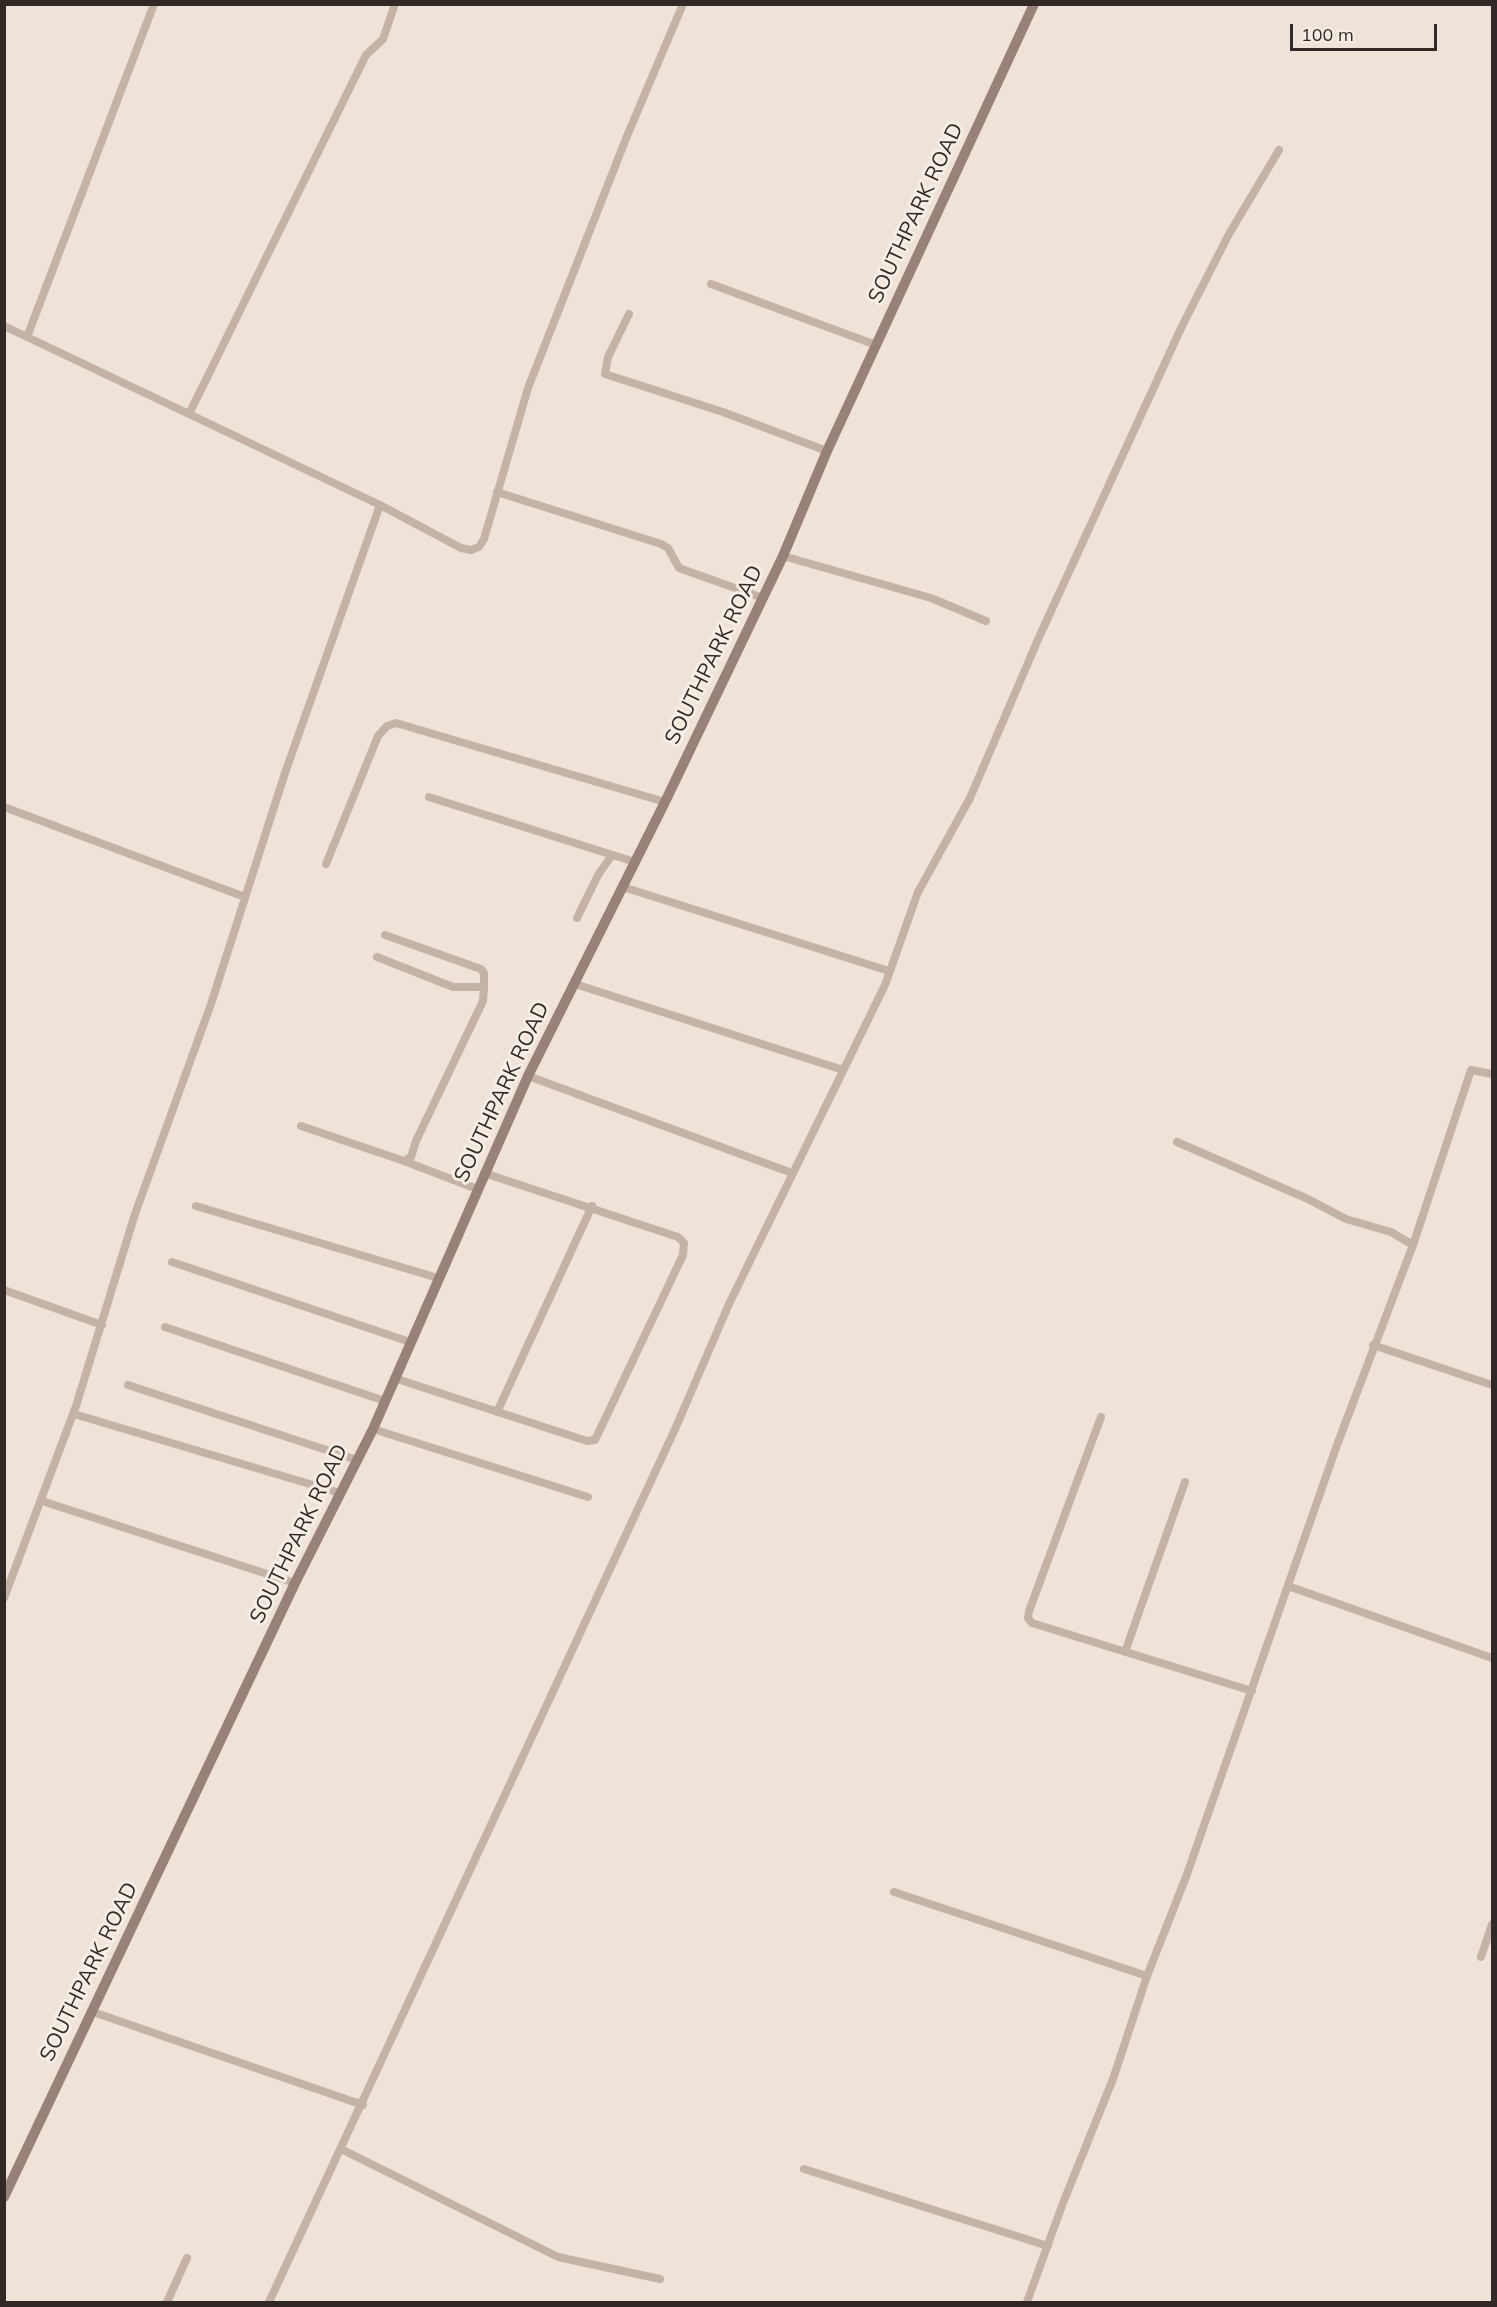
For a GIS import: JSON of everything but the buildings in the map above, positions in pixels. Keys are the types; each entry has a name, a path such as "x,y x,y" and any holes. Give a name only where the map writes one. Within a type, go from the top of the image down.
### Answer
{"street":[{"path":"27,337 154,4"},
{"path":"189,414 366,55 383,39 395,4"},
{"path":"4,326 380,505 461,548 471,550 479,547 484,539 528,388 627,136 683,4"},
{"name":"SOUTHPARK ROAD","path":"4,2197 295,1583 373,1429 528,1076 665,802 783,556 827,451 1034,4"},
{"path":"269,2302 363,2105 496,1809 676,1427 729,1304 890,971 918,892 970,798 1040,635 1182,326 1229,234 1279,150"},
{"path":"711,284 876,345"},
{"path":"629,314 608,357 605,374 723,412 827,451"},
{"path":"497,492 661,544 668,548 679,568 763,598"},
{"path":"4,1598 74,1414 135,1214 197,1046 285,773 380,505"},
{"path":"783,556 931,598 986,621"},
{"path":"326,864 378,736 387,726 396,723 665,802"},
{"path":"429,797 635,862"},
{"path":"4,807 245,897"},
{"path":"577,918 598,875 612,855"},
{"path":"623,887 890,971"},
{"path":"385,935 481,969 484,973 483,1001 416,1141 411,1157 404,1161"},
{"path":"377,957 453,987 484,987"},
{"path":"575,984 843,1070"},
{"path":"1027,2302 1113,2079 1147,1976 1186,1877 1373,1345 1413,1245 1470,1070 1492,1074"},
{"path":"528,1076 792,1173"},
{"path":"301,1126 477,1189"},
{"path":"1176,1143 1308,1198 1346,1219 1391,1232 1413,1245"},
{"path":"394,1378 587,1441 595,1440 683,1255 684,1244 678,1237 592,1206 484,1173"},
{"path":"196,1206 438,1278"},
{"path":"498,1412 592,1206"},
{"path":"172,1262 410,1342"},
{"path":"4,1290 102,1325"},
{"path":"165,1327 385,1401"},
{"path":"1373,1345 1492,1384"},
{"path":"128,1385 357,1460"},
{"path":"74,1414 340,1493"},
{"path":"1101,1417 1028,1618 1032,1623 1252,1691"},
{"path":"373,1429 588,1497"},
{"path":"1125,1652 1185,1482"},
{"path":"42,1501 295,1583"},
{"path":"1288,1586 1492,1658"},
{"path":"894,1892 1147,1976"},
{"path":"1481,1957 1492,1923"},
{"path":"93,2012 363,2105"},
{"path":"341,2149 558,2257 660,2279"},
{"path":"804,2169 1048,2246"},
{"path":"167,2302 187,2258"}]}
